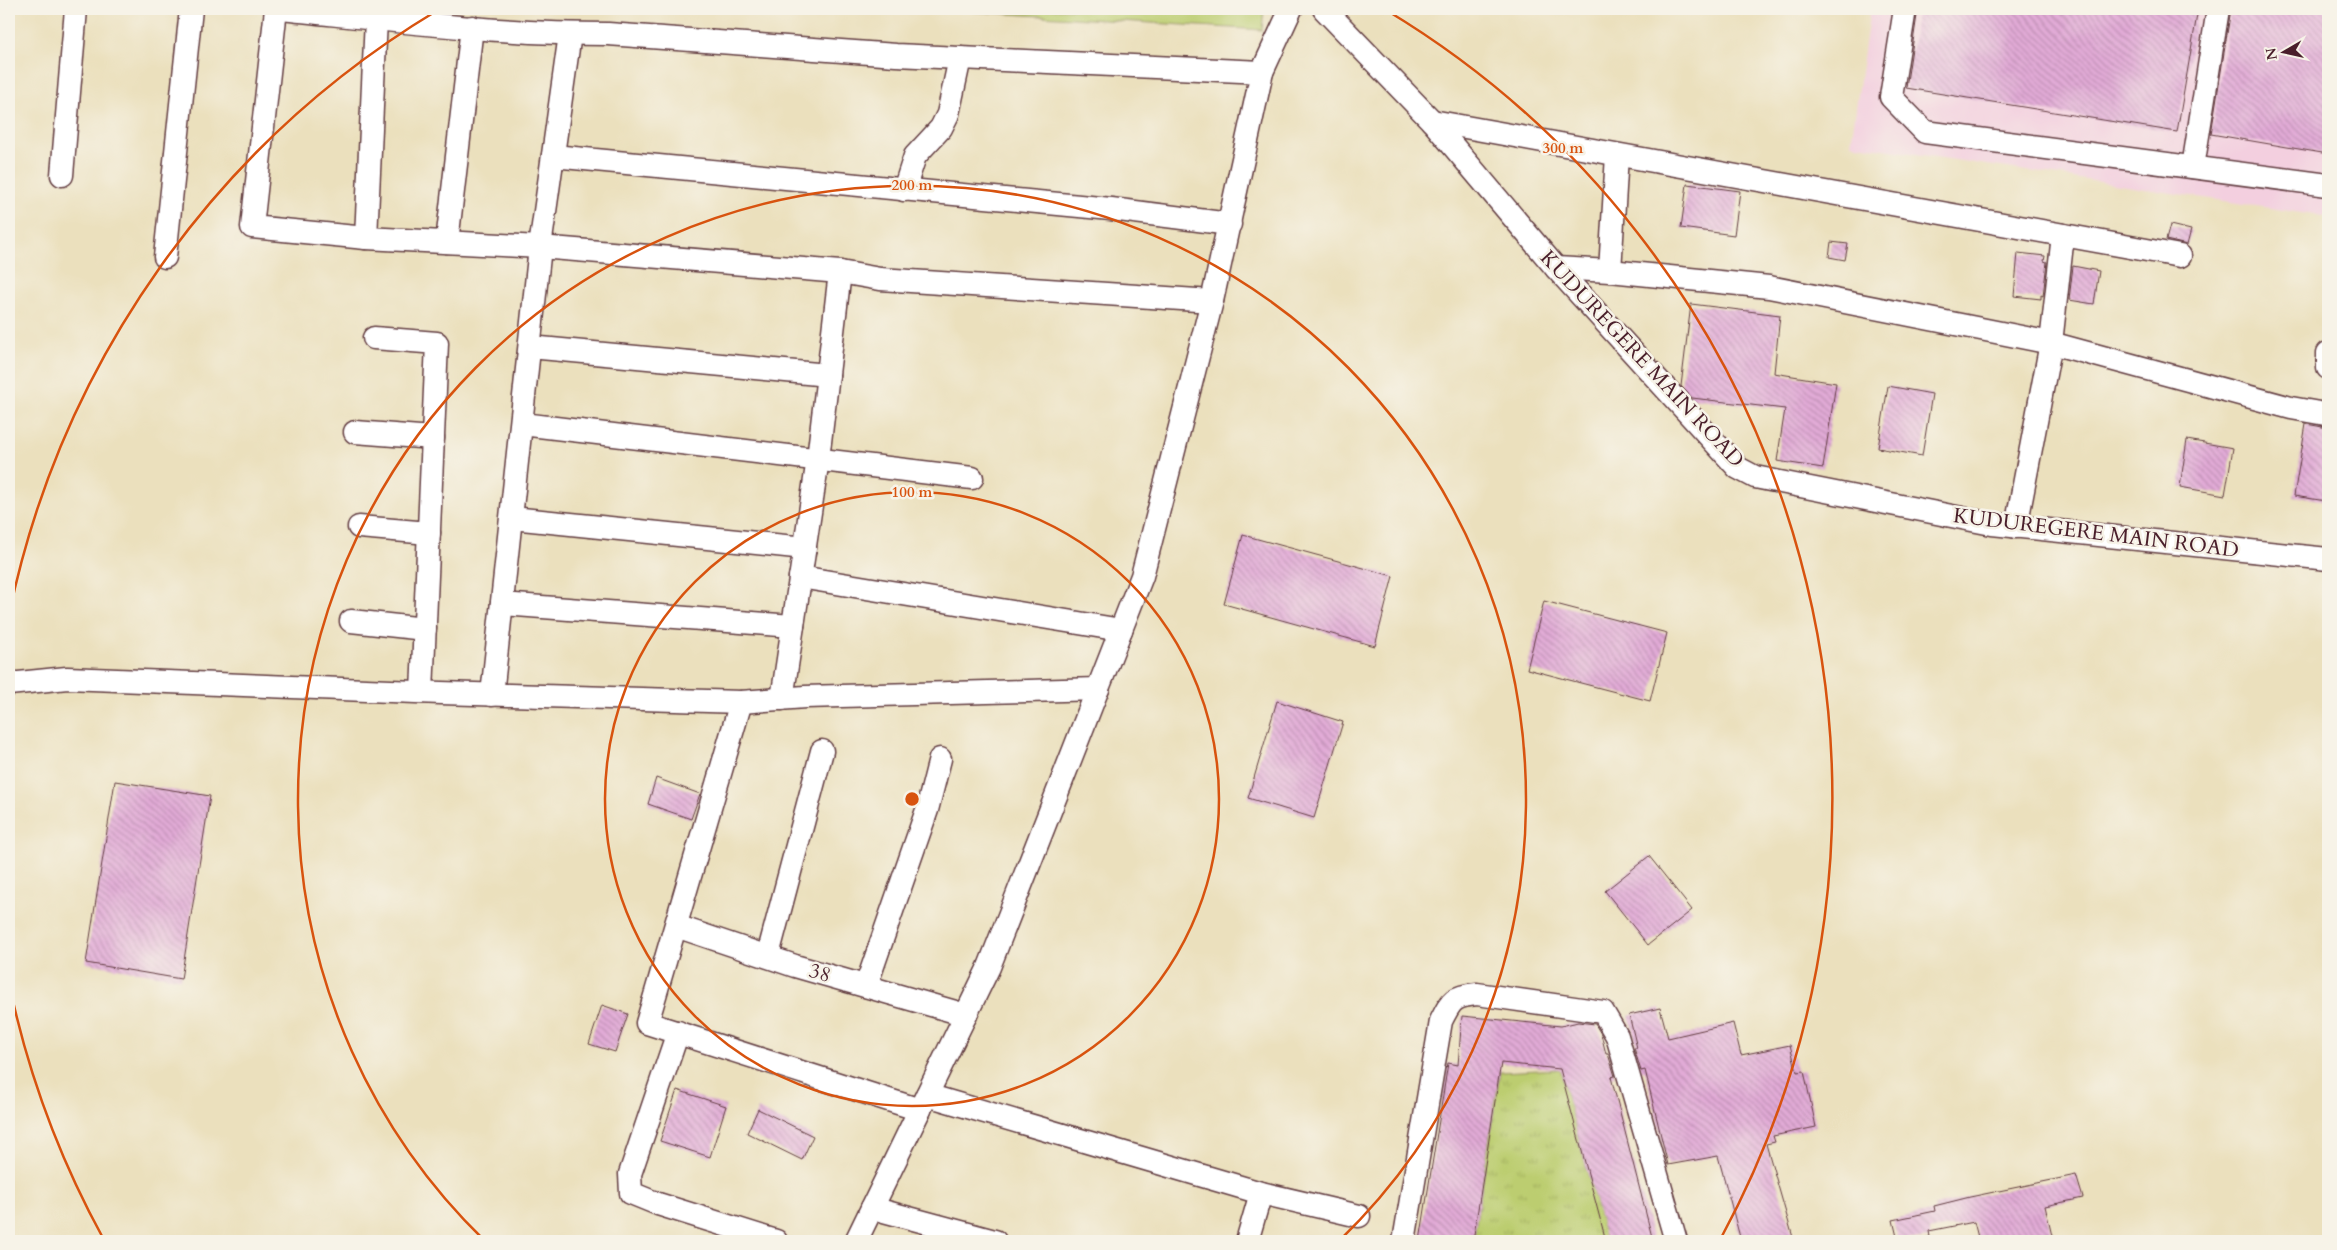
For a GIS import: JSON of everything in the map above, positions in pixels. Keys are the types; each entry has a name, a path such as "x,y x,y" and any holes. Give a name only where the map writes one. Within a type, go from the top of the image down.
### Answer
{"street":[{"path":"62,175 76,9"},
{"path":"165,257 191,9"},
{"path":"276,9 252,228 366,238 540,248 840,272 880,279 1212,301"},
{"path":"281,9 472,27 570,34 608,34 896,55 1262,72"},
{"path":"856,1241 989,967 1142,576 1212,301 1262,72 1291,9"},
{"name":"KUDUREGERE MAIN ROAD","path":"1324,9 1432,121 1556,268 1738,468 1765,479 1992,524 2328,559"},
{"path":"1905,9 1891,97 1925,132 2328,185"},
{"path":"2193,167 2218,9"},
{"path":"366,238 376,19"},
{"path":"447,242 472,27"},
{"path":"492,695 540,248 570,34"},
{"path":"904,190 914,156 941,128 948,114 960,58"},
{"path":"1432,121 2180,256"},
{"path":"1610,271 1617,154"},
{"path":"553,156 1111,209 1230,224"},
{"path":"2016,527 2051,342 2063,235"},
{"path":"1556,268 1610,271 1769,287 2051,342 2291,408 2324,414 2328,412"},
{"path":"782,698 818,459 840,272"},
{"path":"374,338 437,343 422,692"},
{"path":"530,346 828,376"},
{"path":"2328,353 2328,368"},
{"path":"522,424 972,478"},
{"path":"355,432 433,438"},
{"path":"512,518 805,548"},
{"path":"359,527 429,533"},
{"path":"800,577 1121,630"},
{"path":"502,604 793,626"},
{"path":"351,621 425,629"},
{"path":"9,684 67,678 492,695 741,702 782,698 1098,689"},
{"path":"741,702 647,1023 923,1103 1262,1193 1359,1216"},
{"path":"768,955 822,751"},
{"path":"866,986 927,810 940,759"},
{"name":"38","path":"676,926 866,986 966,1015"},
{"path":"1404,1241 1441,1021 1452,1000 1464,995 1477,994 1603,1012 1617,1036 1676,1241"},
{"path":"678,1032 630,1174 632,1193 658,1204 776,1241"},
{"path":"1247,1241 1262,1193"},
{"path":"872,1208 995,1241"}],"shaded area":[{"path":"1870,9 2328,9 2328,217 1851,144"}],"green space":[{"path":"931,9 1264,9 1262,30"},
{"path":"1560,1069 1606,1241 1473,1241 1500,1072"}],"building":[{"path":"1918,9 2198,9 2177,132 1906,88"},
{"path":"2231,9 2328,9 2328,154 2211,134"},
{"path":"1687,184 1740,191 1734,235 1681,228"},
{"path":"2170,225 2191,230 2187,245 2166,240"},
{"path":"1831,242 1848,244 1845,260 1829,257"},
{"path":"2018,253 2045,256 2044,261 2047,262 2041,299 2014,296"},
{"path":"2073,266 2099,271 2094,304 2069,300"},
{"path":"1691,304 1780,315 1774,373 1836,383 1823,468 1777,461 1785,409 1692,398 1681,386"},
{"path":"1888,386 1932,394 1922,456 1878,448"},
{"path":"2306,424 2328,428 2328,488 2326,501 2294,496"},
{"path":"2187,440 2233,448 2225,495 2180,487"},
{"path":"1243,535 1393,576 1375,646 1224,604"},
{"path":"1544,601 1667,633 1650,701 1527,669"},
{"path":"1277,701 1343,722 1314,818 1248,798"},
{"path":"656,778 700,794 691,819 648,804"},
{"path":"115,781 210,796 181,979 86,963"},
{"path":"1649,856 1692,910 1648,945 1605,891"},
{"path":"602,1005 628,1014 615,1052 589,1044"},
{"path":"1660,1008 1668,1038 1733,1023 1741,1055 1790,1045 1797,1072 1804,1071 1816,1127 1773,1136 1775,1142 1766,1144 1794,1241 1741,1241 1718,1156 1668,1165 1645,1070 1641,1071 1634,1048 1637,1048 1629,1015"},
{"path":"1462,1016 1561,1026 1578,1022 1595,1024 1601,1034 1606,1054 1608,1054 1615,1076 1611,1077 1653,1241 1606,1241 1560,1069 1501,1063 1473,1241 1420,1241 1448,1063 1458,1065"},
{"path":"677,1090 726,1106 710,1157 660,1141"},
{"path":"758,1109 813,1136 802,1160 747,1133"},
{"path":"2076,1175 2083,1198 2045,1206 2052,1236 2024,1241 1979,1241 1974,1222 1929,1231 1930,1237 1898,1241 1893,1220 1935,1211 1934,1206 1970,1197"}]}
